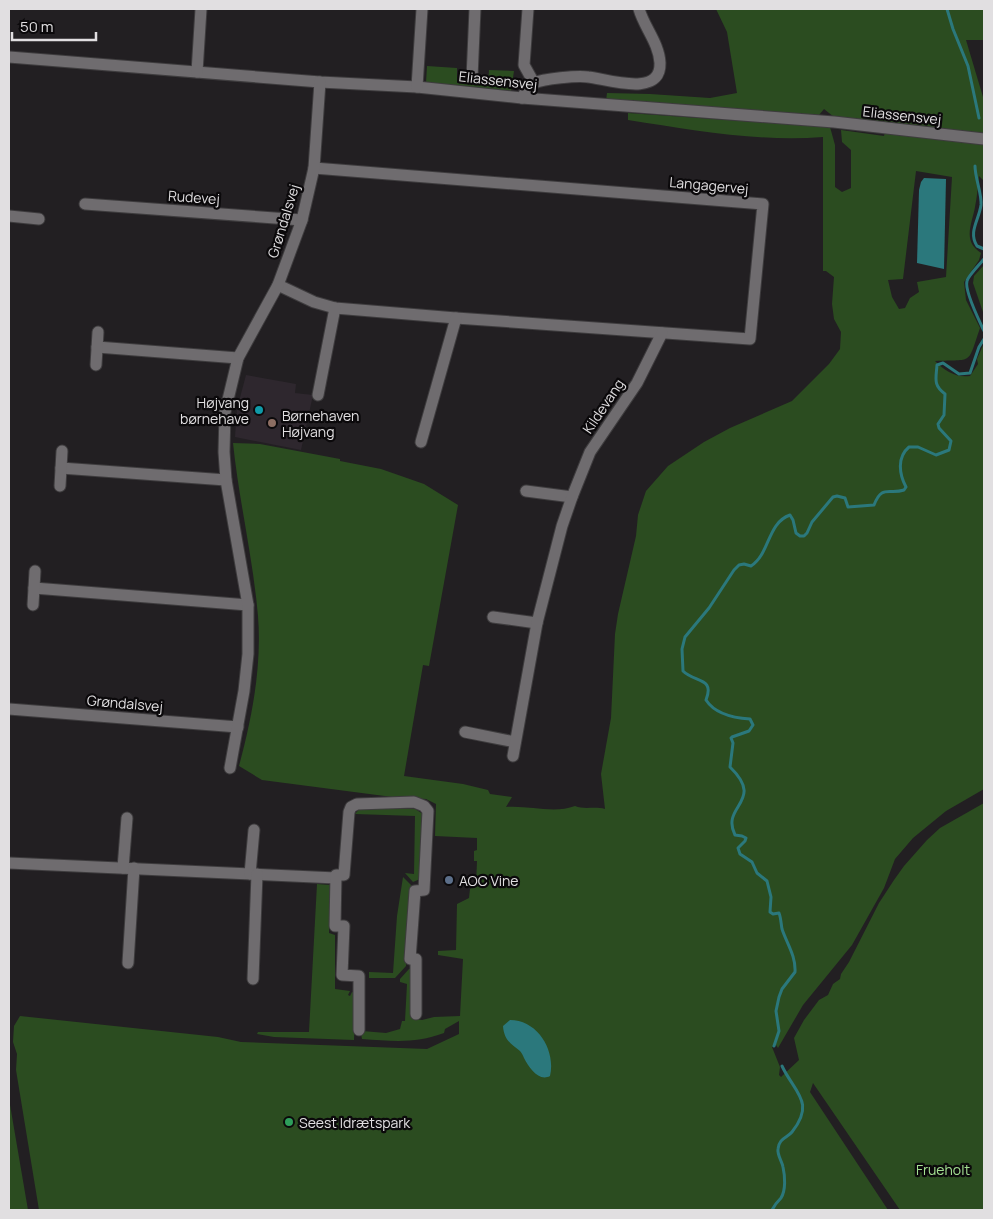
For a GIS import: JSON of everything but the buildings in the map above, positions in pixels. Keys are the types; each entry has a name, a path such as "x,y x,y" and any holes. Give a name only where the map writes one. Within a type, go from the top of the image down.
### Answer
{"street":[{"path":"197,72 201,9"},
{"path":"417,87 422,9"},
{"path":"472,78 475,9"},
{"path":"528,9 524,65 534,83"},
{"path":"522,98 526,90 534,83 569,77 586,76 624,84 639,84 655,78 660,61 656,46 639,9"},
{"name":"Eliassensvej","path":"9,58 320,82 417,87 522,98 834,122 984,140"},
{"name":"Grøndalsvej","path":"230,768 238,727 248,654 248,605 226,480 224,452 225,412 238,358 278,285 302,220 314,168 320,82"},
{"name":"Langagervej","path":"278,285 314,302 335,308 750,339 763,204 314,168"},
{"name":"Rudevej","path":"85,204 302,220"},
{"path":"9,216 39,218"},
{"path":"318,395 335,308"},
{"path":"421,442 456,318"},
{"path":"96,365 98,332"},
{"name":"Kildevang","path":"513,756 537,622 559,535 572,497 590,452 637,383 662,333"},
{"path":"97,347 238,358"},
{"path":"60,486 62,451"},
{"path":"61,468 226,480"},
{"path":"526,491 572,497"},
{"path":"32,605 35,571"},
{"path":"34,588 248,605"},
{"path":"493,617 537,622"},
{"name":"Grøndalsvej","path":"9,709 238,727"},
{"path":"465,732 515,742"},
{"path":"358,1030 359,976 342,975 344,926 335,926 336,875 344,875 349,812 351,807 358,804 414,802 424,806 428,817 424,890 415,891 410,959 416,959 416,1014"},
{"path":"126,818 129,868 128,962"},
{"path":"253,979 254,830"},
{"path":"9,862 336,878"}],"shaded area":[{"name":"Børnehaven Højvang","path":"246,375 296,384 295,393 313,395 301,450 235,437 237,409"}],"green space":[{"name":"Frueholt","path":"716,9 984,9 984,40 966,40 983,97 984,134 974,143 984,145 984,181 979,176 970,232 972,243 981,253 979,260 964,282 966,300 980,328 973,349 967,358 963,360 935,361 951,373 960,376 970,376 978,364 977,359 984,343 984,789 946,811 913,838 895,859 884,888 852,945 803,1005 778,1048 776,1045 772,1047 780,1067 779,1075 781,1077 799,1060 794,1038 804,1020 819,1000 828,995 833,984 840,979 879,903 904,866 940,828 984,803 984,1210 900,1210 813,1083 810,1092 888,1210 39,1210 16,1070 17,1054 13,1042 14,1026 20,1016 218,1037 241,1042 427,1049 459,1034 459,1021 445,1029 444,1033 423,1039 393,1041 362,1039 361,1034 362,1031 386,1033 400,1029 402,1021 405,1021 407,984 400,982 400,979 409,969 414,969 416,1019 460,1016 463,959 438,955 438,951 456,950 457,904 469,898 470,889 476,886 477,861 474,861 474,851 477,850 477,838 435,836 436,804 426,799 400,798 262,780 239,766 255,692 259,635 253,573 233,443 260,444 381,469 424,484 458,505 429,666 423,665 404,776 463,784 488,790 490,794 512,797 506,807 558,809 575,806 605,809 601,774 611,718 615,634 636,536 638,515 646,491 668,466 704,442 730,428 792,401 829,364 840,349 841,332 834,319 832,304 834,277 823,271 823,137 774,138 725,134 628,120 628,113 830,127 835,145 835,187 842,192 851,188 851,150 842,142 841,130 884,136 887,123 834,117 824,109 819,115 606,101 607,93 710,98 737,93 727,32","holes":["916,171 952,177 946,277 917,282 919,292 910,298 905,308 899,309 892,297 888,280 903,279"]},
{"path":"427,66 457,68 457,83 488,84 489,70 514,71 511,91 426,83"},
{"path":"984,265 984,315 973,283 974,276"},
{"path":"361,807 415,809 423,814 420,879 413,882 405,873 414,874 415,816 355,814"},
{"path":"403,877 411,885 406,966 395,978 369,978 369,972 393,973 397,916"},
{"path":"317,884 330,885 329,933 335,935 335,989 350,991 348,995 350,996 352,992 356,993 354,1040 274,1037 257,1034 258,1032 309,1032"},
{"path":"9,1099 28,1210 9,1210"}],"water":[{"path":"924,178 946,179 944,269 917,263 919,190"},
{"path":"510,1020 520,1021 529,1025 543,1039 550,1057 550,1076 538,1076 529,1066 521,1052 508,1041 503,1026"}],"waterway":[{"path":"947,9 968,66 979,118"},
{"path":"975,166 981,205 974,236 977,246 984,249"},
{"path":"984,259 967,281 968,292 984,331"},
{"path":"774,1046 779,1031 776,1011 779,997 782,989 795,972 795,966 791,950 782,929 779,913 773,914 770,912 771,897 767,881 757,873 752,862 740,854 738,848 746,838 735,835 732,825 733,817 743,796 744,788 740,779 730,767 733,743 731,738 749,731 753,725 750,719 738,718 714,709 706,700 708,693 706,684 683,671 682,649 685,637 709,608 734,570 739,565 751,566 757,561 773,531 782,519 790,515 796,533 804,536 812,522 833,497 845,498 848,507 874,505 883,492 904,490 906,487 900,466 902,456 909,447 918,447 936,455 949,450 951,441 939,428 938,424 944,415 945,394 937,385 937,365 943,363 959,374 970,373 979,347 984,339"},
{"path":"772,1210 783,1195 785,1179 778,1151 779,1145 799,1122 803,1105 797,1090 782,1066"}],"place":[{"name":"Højvang børnehave","path":"259,410"},
{"name":"Børnehaven Højvang","path":"272,423"},
{"name":"AOC Vine","path":"449,880"},
{"name":"Seest Idrætspark","path":"289,1122"}]}
